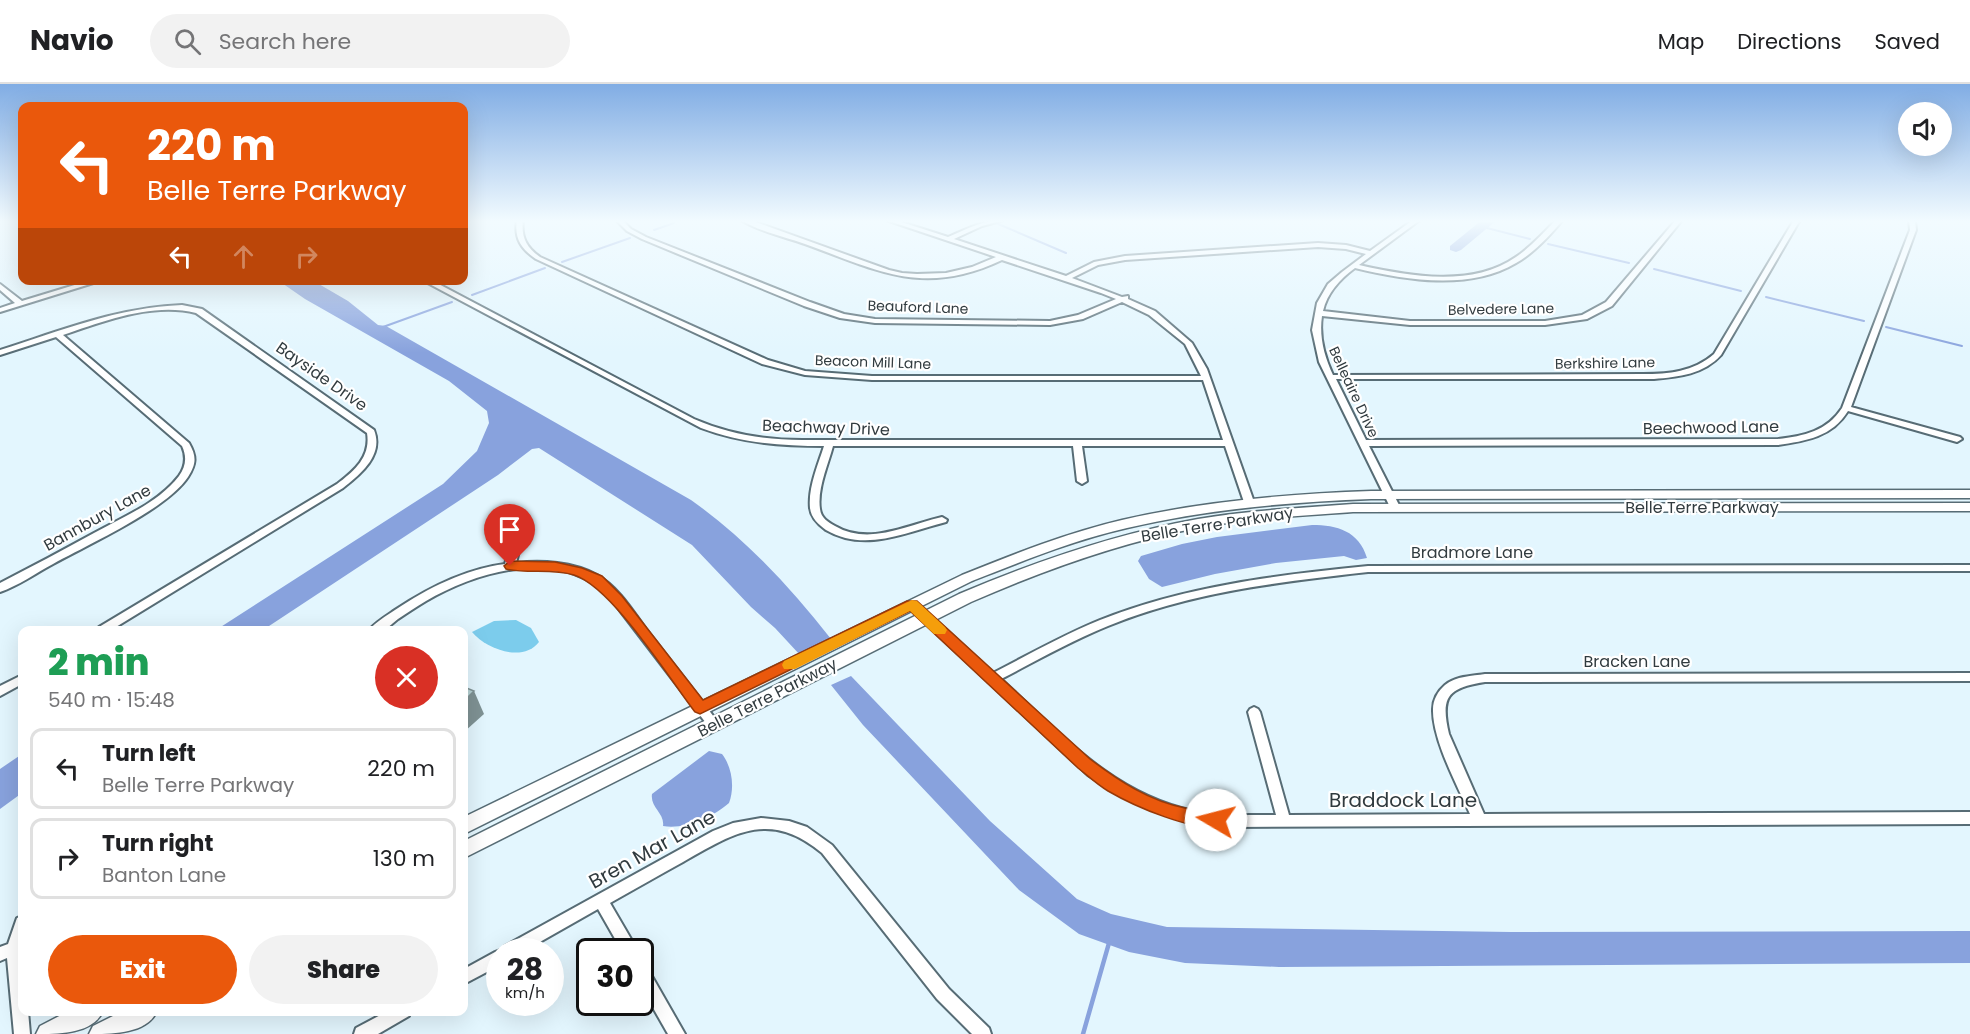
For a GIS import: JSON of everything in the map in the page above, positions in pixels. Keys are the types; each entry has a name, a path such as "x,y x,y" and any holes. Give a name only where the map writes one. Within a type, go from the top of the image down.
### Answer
{"main road":[{"name":"Belle Terre Parkway","path":"468,848 988,587 1035,568 1136,537 1199,523 1392,501 1970,494"},
{"name":"Belle Terre Parkway","path":"468,824 700,708 999,564 1088,534 1167,515 1249,502 1314,497 1392,501 1970,507"},
{"path":"48,1034 82,1016"},
{"path":"101,1034 136,1016"}],"street":[{"name":"Beacon Mill Lane","path":"552,264 758,359 791,370 852,378 1206,378"},
{"name":"Beauford Lane","path":"709,264 807,304 862,319 907,323 1050,323 1080,317 1125,298"},
{"path":"870,264 897,274 926,277 973,270 986,264"},
{"path":"1025,264 1125,298 1152,313 1175,330 1193,351 1206,378 1249,502"},
{"path":"1067,278 1093,264"},
{"path":"1353,266 1382,273 1467,276 1508,264"},
{"name":"Belvedere Lane","path":"1318,313 1380,321 1419,323 1545,322 1584,317 1609,304 1642,264"},
{"name":"Berkshire Lane","path":"1330,377 1647,377 1694,370 1717,354 1771,264"},
{"name":"Beechwood Lane","path":"1363,443 1778,442 1804,438 1829,429 1837,422 1846,408 1900,264"},
{"name":"Belleaire Drive","path":"1353,266 1331,286 1318,313 1316,330 1318,348 1330,377 1392,501"},
{"path":"0,310 84,285"},
{"name":"Beachway Drive","path":"434,285 704,427 764,441 829,444 1227,443"},
{"path":"0,286 21,304"},
{"name":"Bayside Drive","path":"0,353 152,308 175,305 194,308 363,425 373,438 372,452 364,465 340,486 110,626"},
{"name":"Bannbury Lane","path":"0,588 158,500 183,477 190,461 190,452 186,445 58,335"},
{"path":"1846,408 1957,439"},
{"path":"829,444 815,506 818,517 830,528 850,536 871,539 891,536 942,520"},
{"path":"1077,444 1082,481"},
{"path":"510,566 521,523"},
{"path":"381,626 435,589 476,573 510,566 540,565 562,568 597,580 617,599 713,724"},
{"name":"Bradmore Lane","path":"993,678 1104,623 1170,601 1267,580 1317,574 1368,569 1970,568"},
{"name":"Braddock Lane","path":"912,605 1093,771 1131,796 1171,812 1200,818 1284,821 1970,818"},
{"name":"Bracken Lane","path":"1479,819 1443,737 1437,716 1440,700 1444,694 1467,680 1970,677"},
{"path":"0,692 18,681"},
{"path":"1254,712 1284,821"},
{"name":"Bren Mar Lane","path":"533,938 725,831 766,823 794,827 810,834 827,849 943,994 983,1034"},
{"path":"601,900 623,938"},
{"path":"18,930 7,951 21,1034"},
{"path":"468,975 486,965"},
{"path":"654,994 677,1034"},
{"path":"362,1034 378,1030 396,1016"}],"shaded area":[{"path":"285,285 321,285 348,301 378,325 386,326 691,500 730,530 766,564 831,639 800,655 692,545 539,448 532,449 498,475 269,626 222,626 443,484 477,451 489,423 487,411 449,381 305,299"},
{"path":"1312,525 1330,526 1346,531 1359,541 1367,558 1356,560 1344,556 1276,563 1215,574 1162,587 1149,579 1138,561 1141,556 1182,544 1217,537"},
{"path":"516,620 531,628 539,642 524,652 514,653 495,648 486,644 472,632 494,621"},
{"path":"851,676 990,821 1077,899 1111,914 1167,927 1511,932 1970,931 1970,963 1279,967 1185,963 1129,952 1079,934 1019,890 863,725 831,685"},
{"path":"709,751 722,754 728,765 732,784 729,803 698,821 680,826 663,826 662,817 653,803 652,794"},
{"path":"18,757 18,796 0,809 0,769"}],"building":[{"path":"468,689 474,691 468,697"}],"waterway":[{"path":"472,295 545,268"},
{"path":"1654,269 1741,291"},
{"path":"1766,297 1864,321"},
{"path":"383,327 452,302"},
{"path":"1886,327 1962,346"},
{"path":"1083,1034 1109,943"}],"slow traffic":[{"path":"790,665 912,605 940,630"}],"route":[{"path":"510,566 540,565 569,569 597,580 617,599 700,708 912,605 1084,764 1113,786 1156,807 1216,820"}]}
